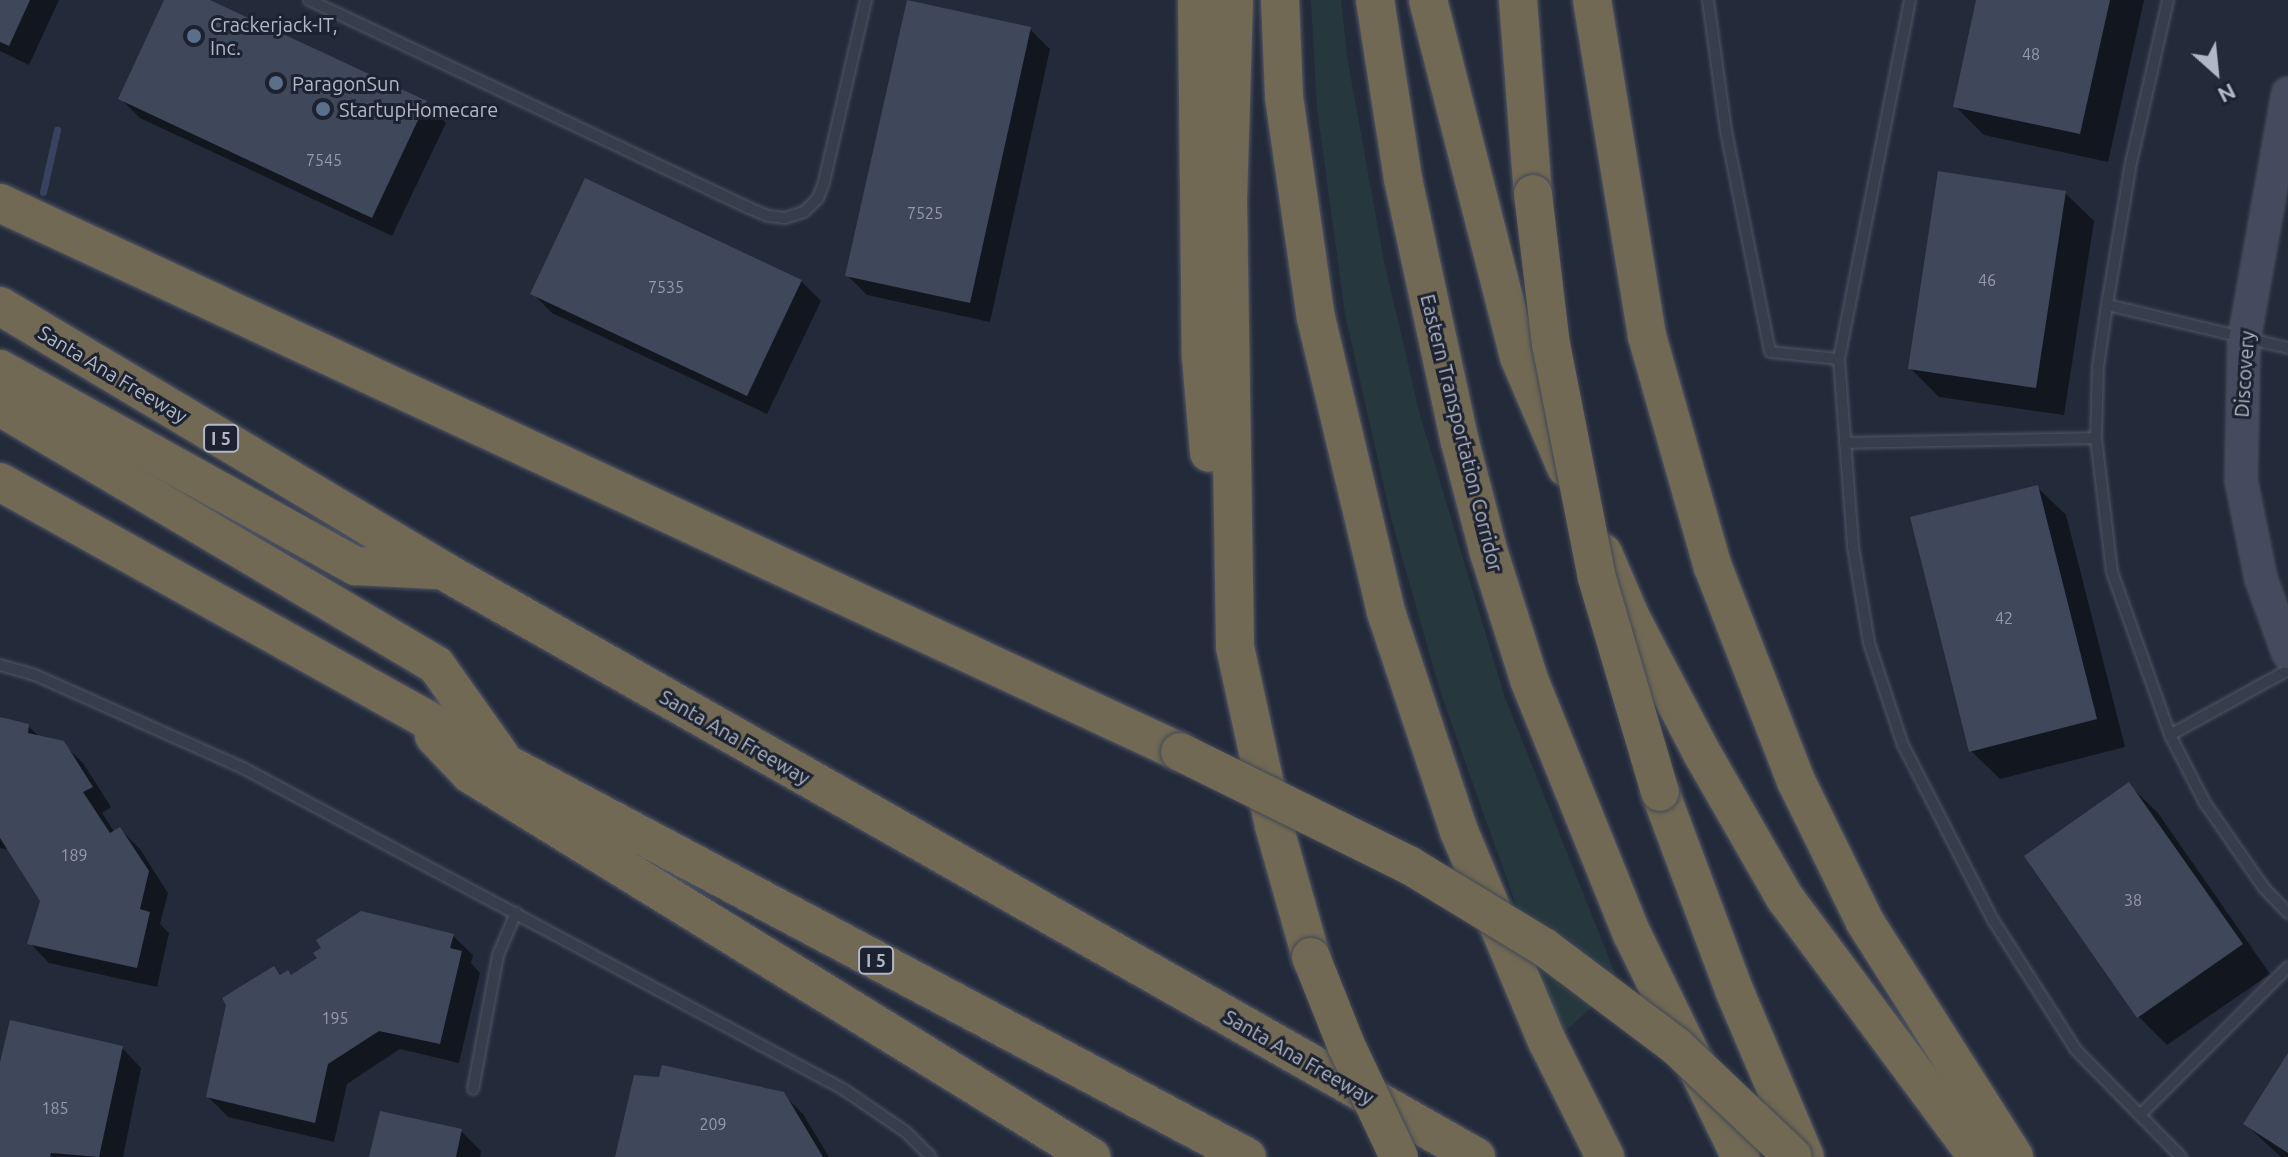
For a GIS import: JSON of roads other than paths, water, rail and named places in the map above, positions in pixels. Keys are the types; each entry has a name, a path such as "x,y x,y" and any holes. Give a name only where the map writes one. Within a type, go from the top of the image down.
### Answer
{"highway":[{"path":"1197,0 1201,357 1213,509 1235,647 1274,826 1311,957 1346,1045 1399,1157"},
{"path":"1234,0 1228,199 1235,647"},
{"path":"1280,0 1284,97 1316,318 1386,612 1459,831 1564,1075 1605,1157"},
{"name":"Eastern Transportation Corridor","path":"1375,0 1403,179 1460,442 1489,553 1530,682 1632,934 1741,1157"},
{"path":"1428,0 1519,357 1631,618 1703,755 1785,898 1977,1157"},
{"path":"1518,0 1533,194 1551,344 1594,563 1660,792 1734,990 1800,1154"},
{"path":"1592,0 1647,336 1713,567 1796,781 1865,922 2014,1157"},
{"path":"0,203 1150,737 1409,865 1532,939 1599,985 1676,1046 1800,1154"},
{"name":"Santa Ana Freeway","path":"0,306 442,570 1476,1157"},
{"path":"0,369 356,566 442,570"},
{"path":"0,407 436,665 505,763"},
{"name":"I 5","path":"0,482 505,763 1247,1157"},
{"path":"407,708 470,774 1091,1157"}],"street":[{"name":"Discovery","path":"2288,93 2244,340 2241,480 2261,579 2288,653"}],"lane":[{"path":"309,0 749,208 768,216 785,218 804,212 818,198 824,182 866,0"},
{"path":"1708,0 1726,131 1770,352 1839,359"},
{"path":"1910,0 1839,359 1853,547 1869,643 1903,745 1993,920 2076,1050 2181,1157"},
{"path":"2168,0 2131,163 2098,367 2096,438 2112,572 2170,735 2205,803 2264,888 2288,913"},
{"path":"2107,305 2288,348"},
{"path":"1845,443 2096,438"},
{"path":"0,665 35,675 245,769 843,1089 906,1132 931,1157"},
{"path":"2170,735 2288,670"},
{"path":"473,1089 498,955 516,913"},
{"path":"2140,1115 2288,967"}],"waterway":[{"path":"43,192 57,130"}],"place":[{"name":"Crackerjack-IT, Inc.","path":"194,36"},
{"name":"ParagonSun","path":"276,83"},
{"name":"StartupHomecare","path":"323,109"}]}
